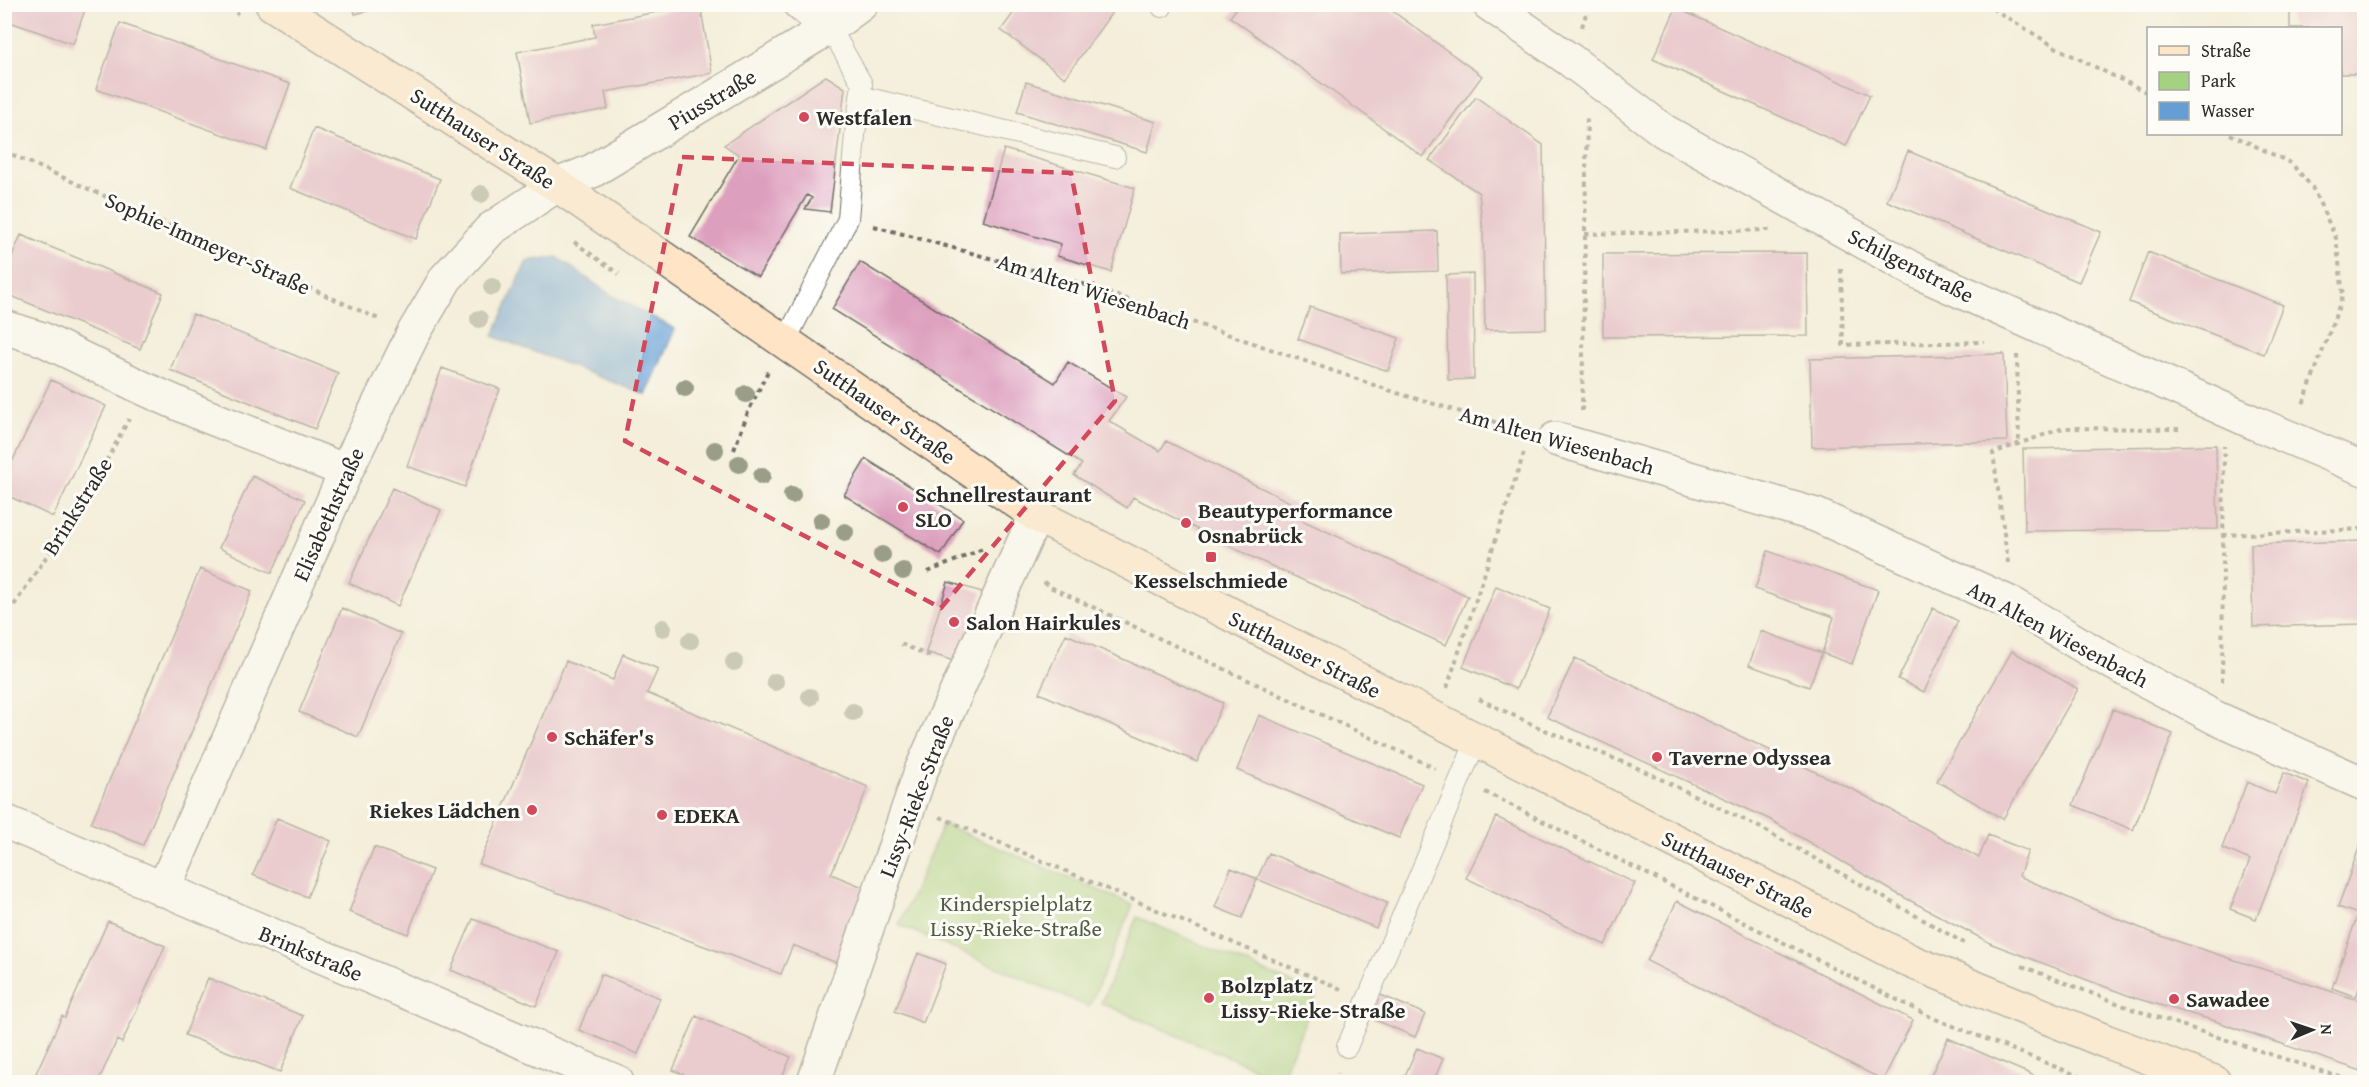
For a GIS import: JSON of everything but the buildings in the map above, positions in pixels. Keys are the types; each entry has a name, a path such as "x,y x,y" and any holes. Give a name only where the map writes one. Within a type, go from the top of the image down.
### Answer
{"street":[{"name":"Sutthauser Straße","path":"272,4 557,185 1036,515 1910,961 2104,1041 2214,1083"},
{"path":"800,4 830,27"},
{"name":"Piusstraße","path":"557,185 592,171 830,27 861,4"},
{"name":"Schilgenstraße","path":"1489,4 1664,131 1920,273 2289,438 2364,469"},
{"name":"Elisabethstraße","path":"163,890 346,471 413,334 446,278 491,230 557,185"},
{"path":"4,327 42,339 204,415 346,471"},
{"name":"Am Alten Wiesenbach","path":"1568,443 1816,515 2014,605 2100,656 2216,718 2364,784"},
{"name":"Lissy-Rieke-Straße","path":"814,1083 921,771 1036,515"},
{"name":"Brinkstraße","path":"4,822 617,1083"}],"lane":[{"path":"785,342 848,219 855,134 862,84 830,27"},
{"path":"860,96 1115,157"},
{"path":"1347,1047 1476,741"}],"path":[{"path":"1985,4 2057,48 2147,93"},
{"path":"1568,443 1585,234 1587,73"},
{"path":"2232,135 2291,163 2312,187 2336,238 2343,295 2289,438"},
{"name":"Sophie-Immeyer-Straße","path":"4,151 413,334"},
{"name":"Am Alten Wiesenbach","path":"848,219 1083,284 1397,393 1568,443"},
{"path":"1840,229 1843,345 1994,341"},
{"path":"1585,234 1782,230"},
{"path":"2017,352 2019,444"},
{"path":"734,450 748,412 768,371"},
{"name":"Brinkstraße","path":"4,620 89,493 145,389"},
{"path":"2014,605 1993,453 2063,428 2190,429"},
{"path":"2216,718 2222,683 2224,445"},
{"path":"1437,721 1521,465"},
{"path":"2223,535 2364,529"},
{"path":"928,572 969,555"},
{"path":"1438,679 1458,689"},
{"path":"1469,694 1540,728 1642,770 1761,828 1968,945"},
{"path":"910,804 1366,1000"},
{"path":"2012,962 2133,1009 2355,1083"}],"highlighted area":[{"path":"682,157 1071,173 1115,401 941,608 625,441"}],"green space":[{"name":"Kinderspielplatz Lissy-Rieke-Straße","path":"943,824 1133,905 1089,1007 899,925"},
{"name":"Bolzplatz Lissy-Rieke-Straße","path":"1137,917 1317,994 1281,1079 1101,1003"}],"water":[{"path":"557,257 611,295 675,329 646,395 493,336 527,261"}],"place":[{"name":"Westfalen","path":"804,117"},
{"name":"Schnellrestaurant SLO","path":"903,507"},
{"name":"Beautyperformance Osnabrück","path":"1186,523"},
{"name":"Kesselschmiede","path":"1211,557"},
{"name":"Salon Hairkules","path":"954,622"},
{"name":"Schäfer's","path":"552,737"},
{"name":"Taverne Odyssea","path":"1657,757"},
{"name":"Riekes Lädchen","path":"532,810"},
{"name":"EDEKA","path":"662,815"},
{"name":"Bolzplatz Lissy-Rieke-Straße","path":"1209,998"},
{"name":"Sawadee","path":"2174,999"}]}
